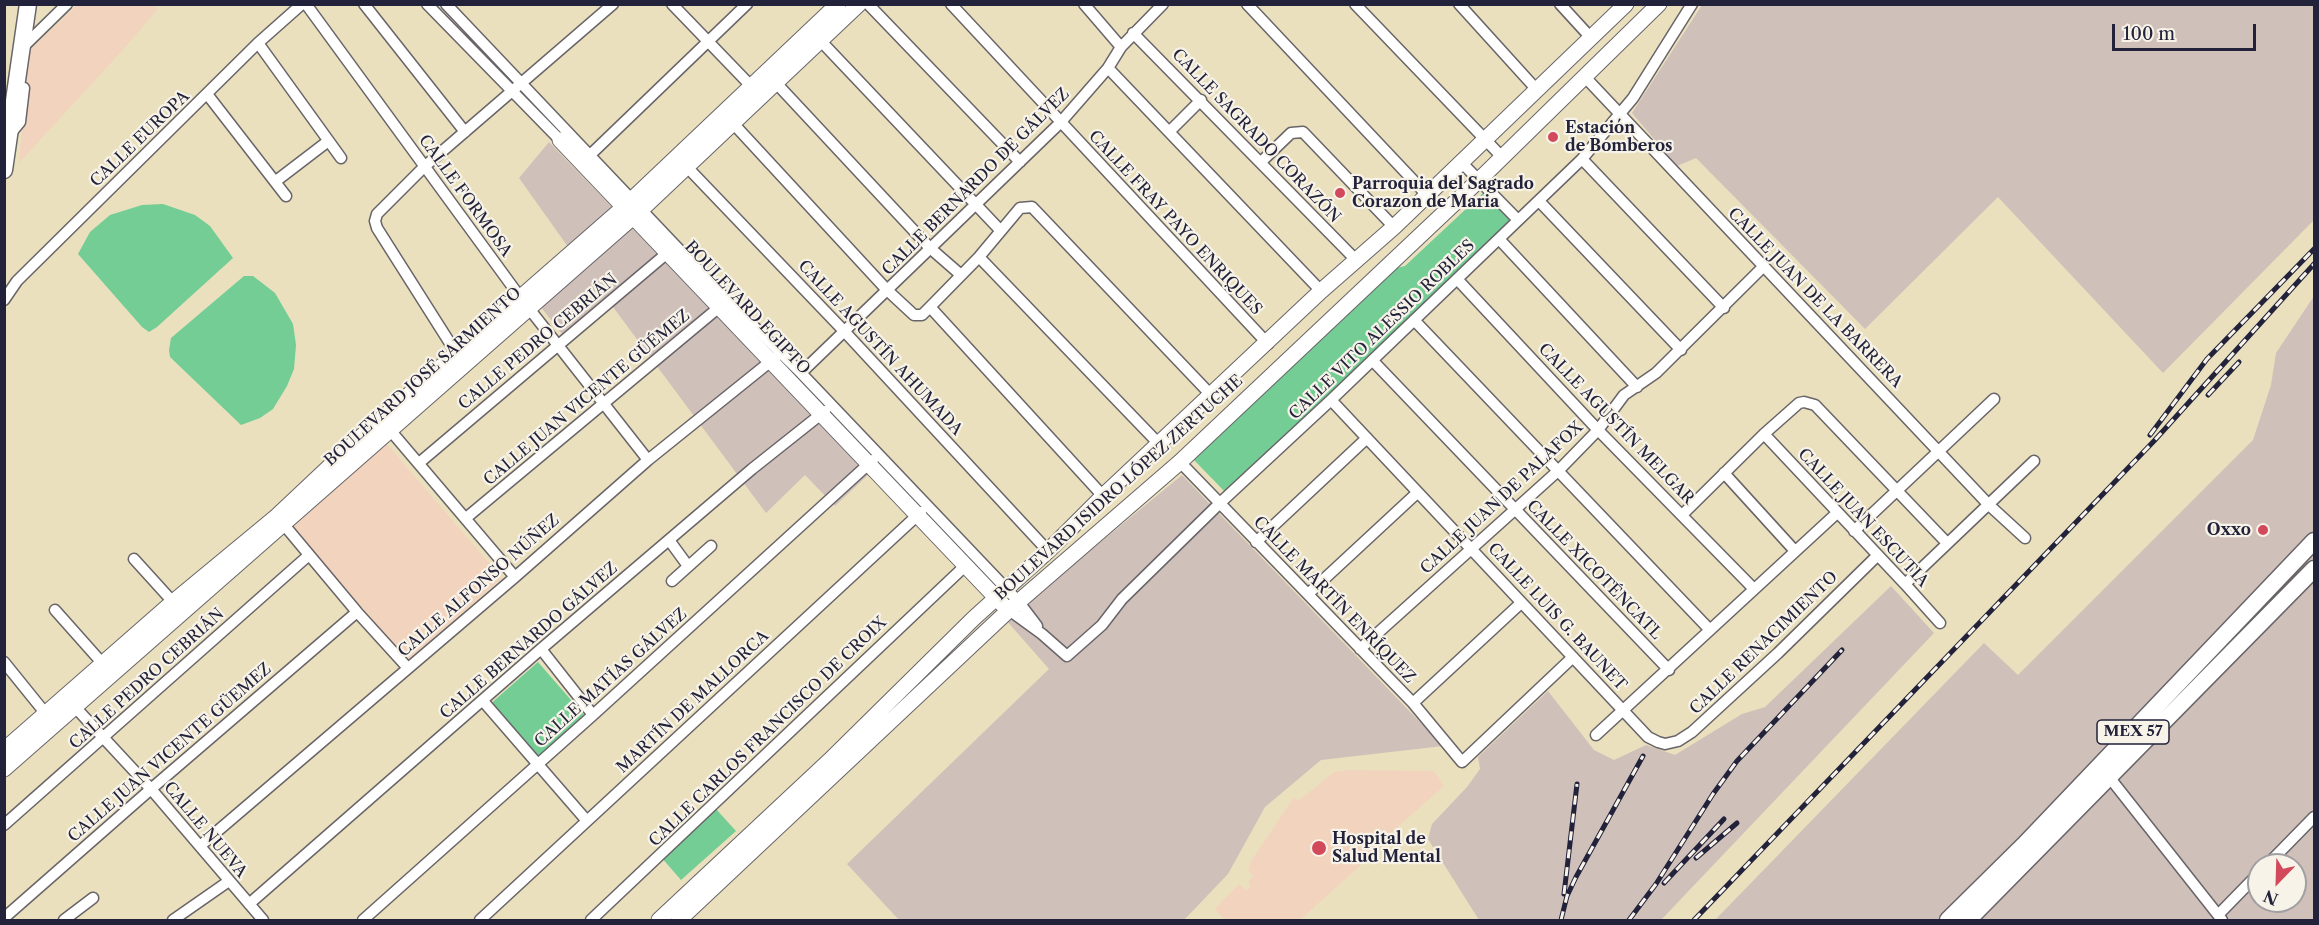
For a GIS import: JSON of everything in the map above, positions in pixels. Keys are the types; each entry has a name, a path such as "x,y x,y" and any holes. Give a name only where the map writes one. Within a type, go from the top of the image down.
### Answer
{"main road":[{"path":"4,105 19,4"},
{"path":"4,170 25,45 28,4"},
{"name":"MEX 57","path":"1968,921 2154,721 2314,541"},
{"name":"MEX 57","path":"2154,721 2314,569"},
{"name":"MEX 57","path":"1948,921 2105,772"}],"street":[{"path":"25,45 66,4"},
{"name":"CALLE EUROPA","path":"4,300 17,280 258,43 304,4"},
{"name":"CALLE FORMOSA","path":"304,4 525,302 648,460"},
{"path":"364,4 465,132"},
{"name":"BOULEVARD EGIPTO","path":"427,4 560,140 633,208 1002,594 1067,656"},
{"name":"BOULEVARD EGIPTO","path":"446,4 589,156 633,208"},
{"path":"460,359 377,228 375,221 381,208 424,167 613,4"},
{"path":"672,4 751,86"},
{"path":"589,156 747,4"},
{"name":"BOULEVARD JOSÉ SARMIENTO","path":"7,758 46,714 173,602 281,521 362,436 460,359 633,208 729,119 777,84 838,4"},
{"name":"BOULEVARD JOSÉ SARMIENTO","path":"633,208 688,168 729,119 751,86 859,4"},
{"path":"868,4 1020,162"},
{"name":"CALLE FRAY PAYO ENRIQUES","path":"951,4 1268,344"},
{"name":"CALLE BERNARDO DE GÁLVEZ","path":"801,372 1060,123 1108,68 1133,33 1163,4"},
{"path":"1247,4 1426,195"},
{"path":"1355,4 1502,157"},
{"path":"1459,4 1538,90"},
{"path":"1560,4 1592,39"},
{"name":"BOULEVARD ISIDRO LÓPEZ ZERTUCHE","path":"659,921 829,761 974,618 1048,551 1103,496 1322,291 1462,163 1626,4"},
{"name":"BOULEVARD ISIDRO LÓPEZ ZERTUCHE","path":"679,921 1014,605 1180,462 1479,180 1659,4"},
{"name":"CALLE VITO ALESSIO ROBLES","path":"1067,656 1102,625 1122,599 1220,503 1373,361 1582,159 1620,116 1692,4"},
{"path":"1091,7 1121,47"},
{"name":"CALLE SAGRADO CORAZÓN","path":"1133,33 1356,261"},
{"path":"816,35 1000,230"},
{"path":"258,43 327,142 341,158"},
{"path":"1108,68 1322,291"},
{"name":"CALLE JUAN DE LA BARRERA","path":"1585,77 1989,505 2025,538"},
{"path":"777,84 930,248 961,275"},
{"path":"207,94 286,196"},
{"path":"1169,132 1200,100"},
{"path":"729,119 887,290 914,315 926,311 979,257 1020,208 1032,207 1212,396"},
{"path":"1261,162 1291,133 1303,132 1394,227"},
{"path":"276,181 327,142"},
{"path":"1582,159 1724,308"},
{"path":"1462,163 1518,220"},
{"name":"CALLE AGUSTÍN AHUMADA","path":"688,168 844,330 1048,551"},
{"path":"1539,201 1681,350"},
{"path":"1499,239 1637,387"},
{"name":"CALLE PEDRO CEBRIÁN","path":"419,462 672,248"},
{"path":"979,257 1160,445"},
{"name":"CALLE JUAN DE PALAFOX","path":"1360,649 1559,470 1598,429 1624,395 1656,373 1681,350 1764,266"},
{"name":"CALLE AGUSTÍN MELGAR","path":"1457,279 1598,429 1755,589"},
{"name":"CALLE JUAN VICENTE GÜÉMEZ","path":"466,518 724,303"},
{"path":"926,311 1103,496"},
{"path":"1414,320 1710,630"},
{"name":"BOULEVARD EGIPTO","path":"776,357 801,372 827,410"},
{"name":"CALLE ALFONSO NÚÑEZ","path":"200,846 648,460 776,357"},
{"name":"BOULEVARD JOSÉ SARMIENTO","path":"7,758 75,707 281,521 390,430 460,359"},
{"name":"CALLE XICOTÉNCATL","path":"1373,361 1669,670"},
{"path":"1854,531 1994,399"},
{"name":"CALLE LUIS G. BAUNET","path":"1331,400 1648,737 1665,744"},
{"path":"1683,514 1724,472 1799,403 1815,405 1947,543"},
{"name":"CALLE BERNARDO GÁLVEZ","path":"249,904 541,649 777,448 827,410"},
{"path":"390,430 514,577"},
{"name":"CALLE JUAN ESCUTIA","path":"1764,434 1940,623"},
{"path":"1256,542 1367,438"},
{"name":"CALLE MATÍAS GÁLVEZ","path":"363,921 873,460"},
{"path":"1905,584 2034,461"},
{"name":"CALLE MARTÍN ENRÍQUEZ","path":"1180,462 1413,703 1462,762 1573,657"},
{"path":"1724,472 1795,551"},
{"path":"1308,594 1417,493"},
{"name":"BOULEVARD EGIPTO","path":"922,511 965,566 1002,594"},
{"name":"MARTÍN DE MALLORCA","path":"480,921 922,511"},
{"path":"1596,735 1837,513"},
{"path":"281,521 357,612 408,667"},
{"path":"669,540 688,566"},
{"path":"672,581 711,546"},
{"name":"CALLE PEDRO CEBRIÁN","path":"4,825 309,555"},
{"name":"CALLE RENACIMIENTO","path":"1665,744 1678,741 1692,732 1778,653 1878,555"},
{"path":"134,559 173,602"},
{"name":"CALLE CARLOS FRANCISCO DE CROIX","path":"591,921 965,566"},
{"path":"1413,703 1521,603"},
{"path":"55,610 103,664"},
{"name":"CALLE JUAN VICENTE GÜEMEZ","path":"4,918 357,612"},
{"path":"541,649 593,715"},
{"path":"4,662 46,714"},
{"path":"483,701 587,821"},
{"name":"CALLE NUEVA","path":"75,707 151,789 263,921"},
{"path":"2105,772 2220,918 2247,887"},
{"path":"2279,853 2314,817"},
{"path":"173,921 229,881"},
{"path":"67,919 93,898"}],"shaded area":[{"path":"77,5 153,5 158,9 19,163 28,52"},
{"path":"1702,5 2314,5 2314,220 2163,373 1998,197 1865,329 1696,158 1677,166 1632,113"},
{"path":"549,142 870,473 835,506 805,475 766,513 613,307 604,299 563,335 536,301 578,266 566,244 519,178"},
{"path":"2314,296 2314,920 1715,920 1984,643 2018,675 2253,440 2271,385 2276,353"},
{"path":"386,443 502,578 408,660 292,527"},
{"path":"1182,475 1443,746 1321,760 1265,807 1228,874 1184,920 899,920 847,864 1049,669 1006,620"},
{"path":"1891,586 1934,633 1661,920 1479,920 1428,839 1432,824 1467,787 1480,769 1478,757 1548,691 1594,750 1614,760 1646,745 1675,755 1742,714 1765,707"},
{"name":"Hospital de Salud Mental","path":"1350,770 1434,771 1444,786 1391,833 1393,836 1300,920 1224,920 1215,909 1239,884 1246,890 1251,886 1248,881 1253,876 1248,870 1251,861 1294,797 1298,801 1334,772"}],"green space":[{"path":"1483,193 1510,220 1227,494 1194,460 1391,269 1405,266"},
{"path":"163,204 195,215 210,226 233,258 149,332 142,327 78,254 90,232 110,215 142,205"},
{"path":"244,276 253,276 275,293 293,324 296,345 294,369 273,409 260,418 241,425 170,357 169,350 171,338"},
{"path":"538,662 584,715 535,760 488,706"},
{"path":"716,809 736,831 681,880 661,857"}],"railway":[{"path":"2150,435 2207,359 2314,249"},
{"path":"1694,920 2154,441 2314,264"},
{"path":"2208,395 2239,362"},
{"path":"1629,920 1656,884 1713,794 1737,761 1842,650"},
{"path":"1561,920 1567,896 1576,877 1643,756"},
{"path":"1564,894 1577,784"},
{"path":"1664,883 1724,819"},
{"path":"1696,858 1737,823"}],"place":[{"name":"Estación de Bomberos","path":"1553,137"},
{"name":"Parroquia del Sagrado Corazon de Maria","path":"1340,193"},
{"name":"Oxxo","path":"2263,530"},
{"name":"Hospital de Salud Mental","path":"1319,848"}]}
